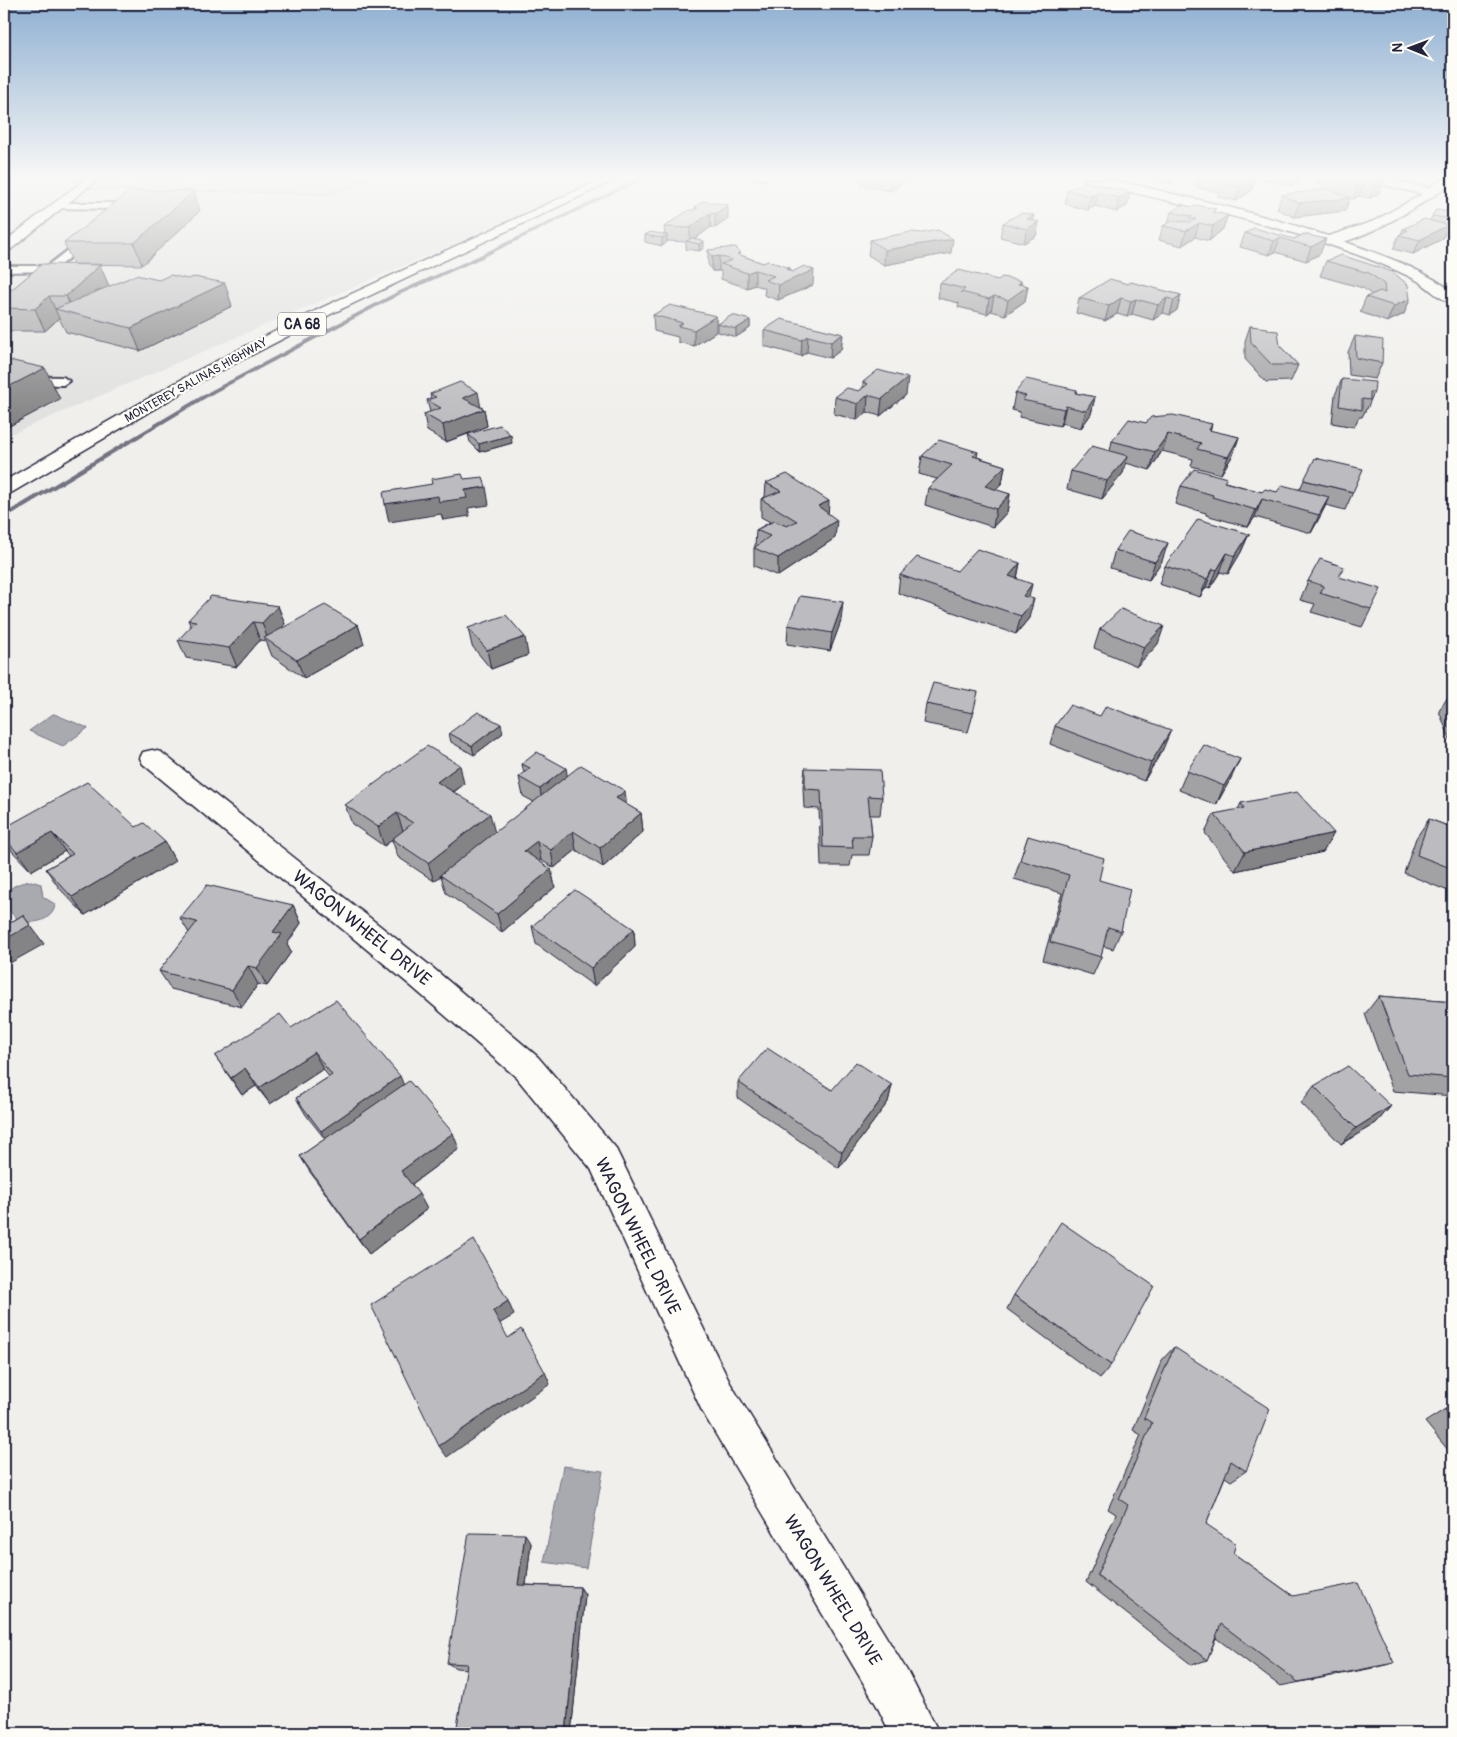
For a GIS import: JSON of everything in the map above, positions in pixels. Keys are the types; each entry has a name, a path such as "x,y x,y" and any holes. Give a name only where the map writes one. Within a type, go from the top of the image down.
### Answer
{"main road":[{"name":"MONTEREY SALINAS HIGHWAY","path":"4,489 199,376 328,310 436,260"},
{"path":"1380,260 1424,278 1453,299"},
{"name":"WAGON WHEEL DRIVE","path":"152,758 392,952 527,1067 602,1158 716,1397 893,1690 915,1733"}],"lane":[{"path":"4,269 50,269 61,260"},
{"path":"4,380 63,381"}],"shaded area":[{"path":"4,260 416,260 4,437"},
{"path":"53,714 88,728 63,746 29,731"},
{"path":"31,881 41,884 43,897 55,904 51,914 35,922 18,919 4,904 6,894 12,887"},
{"path":"563,1466 603,1471 586,1568 544,1562"}],"building":[{"path":"732,260 755,260 763,263 768,261 790,268 786,269 792,272 804,266 814,270 779,285 765,280 774,276 755,270 747,273 721,264"},
{"path":"1356,260 1393,272 1408,285 1410,299 1394,306 1366,297 1380,291 1385,293 1384,284 1369,273 1326,261"},
{"path":"42,264 100,265 66,296 49,296 35,309 4,308 4,301 10,296 4,296"},
{"path":"959,270 998,280 1002,277 1021,281 1018,284 1028,286 1008,300 994,296 989,299 961,292 965,289 940,283"},
{"path":"136,275 159,280 170,275 188,279 194,277 225,283 131,328 55,309"},
{"path":"1110,279 1128,284 1131,282 1181,295 1174,300 1167,298 1158,305 1136,299 1131,301 1121,298 1109,306 1079,298"},
{"path":"670,305 716,316 694,330 678,326 683,323 653,315"},
{"path":"732,315 750,320 736,329 718,324"},
{"path":"781,319 843,334 831,342 808,336 802,340 764,330"},
{"path":"1250,326 1278,331 1280,346 1298,365 1272,365 1251,343"},
{"path":"1355,336 1383,340 1382,363 1356,358"},
{"path":"4,359 45,368 4,389"},
{"path":"878,370 908,378 882,399 868,395 858,404 835,397 847,388 859,391 868,384 863,382"},
{"path":"1026,379 1077,390 1075,393 1095,397 1086,411 1066,406 1064,409 1022,400 1026,396 1015,393"},
{"path":"1342,379 1375,382 1374,392 1370,392 1370,400 1362,399 1362,410 1339,406"},
{"path":"460,382 478,392 463,398 484,409 443,425 424,414 441,408 427,400 436,397 430,394"},
{"path":"1173,415 1212,424 1209,430 1239,437 1228,457 1197,449 1201,443 1168,434 1155,452 1112,441 1129,419 1146,423 1151,417"},
{"path":"500,425 511,435 479,444 468,434"},
{"path":"939,440 978,452 973,456 1005,466 985,486 1010,494 996,509 928,488 952,465 922,456"},
{"path":"1092,446 1128,456 1107,481 1071,471"},
{"path":"1315,458 1363,469 1353,492 1304,480"},
{"path":"1194,469 1227,478 1224,482 1262,492 1265,489 1277,492 1282,485 1329,497 1319,515 1262,499 1256,510 1181,486"},
{"path":"462,474 464,479 483,477 486,487 465,490 467,498 439,502 438,496 385,504 383,492 432,484 431,479"},
{"path":"787,474 829,501 818,506 837,520 778,558 754,548 770,536 756,530 774,521 787,526 797,521 761,499 781,491 766,483"},
{"path":"1198,519 1249,534 1235,556 1227,553 1217,570 1213,569 1207,579 1165,566"},
{"path":"1128,531 1168,543 1155,562 1115,550"},
{"path":"977,549 1020,563 1009,576 1032,584 1023,596 1034,599 1021,616 900,575 917,557 957,571"},
{"path":"1320,559 1344,567 1339,577 1381,589 1371,609 1320,593 1324,586 1308,581"},
{"path":"211,596 278,606 262,623 253,622 229,648 178,640 196,621 188,620"},
{"path":"800,596 843,602 832,633 788,625"},
{"path":"325,605 358,625 297,660 264,638"},
{"path":"1121,609 1164,626 1144,647 1100,629"},
{"path":"506,615 525,637 487,650 468,628"},
{"path":"933,683 978,692 973,713 926,704"},
{"path":"1070,705 1100,716 1106,706 1171,730 1151,763 1055,726"},
{"path":"478,712 501,724 472,746 449,733"},
{"path":"1204,745 1240,759 1224,786 1187,771"},
{"path":"427,746 460,765 437,782 490,814 428,863 392,839 413,823 397,813 378,827 345,805"},
{"path":"537,752 566,768 540,789 519,777 530,768 522,764"},
{"path":"581,765 625,791 616,798 641,813 600,848 573,831 551,850 537,841 524,851 551,869 497,914 440,875"},
{"path":"805,768 880,770 882,797 868,796 872,836 852,836 853,848 823,847 821,790 805,789"},
{"path":"87,782 136,827 144,823 165,842 72,897 46,869 73,854 52,833 17,852 4,838 4,828"},
{"path":"1297,792 1334,833 1245,852 1214,814 1244,808 1241,803"},
{"path":"1429,819 1453,828 1453,869 1417,855"},
{"path":"1028,836 1104,858 1099,880 1130,889 1121,931 1108,927 1101,957 1050,942 1069,875 1020,860"},
{"path":"207,885 293,905 273,932 282,934 257,968 248,966 232,990 159,971 197,922 180,918"},
{"path":"575,890 634,929 591,968 532,926"},
{"path":"23,915 30,925 4,940 4,926"},
{"path":"1379,996 1453,1002 1453,1078 1408,1074"},
{"path":"336,1000 400,1076 321,1131 296,1098 332,1075 314,1052 259,1088 245,1068 231,1078 215,1056 280,1014 291,1028"},
{"path":"767,1048 832,1090 856,1062 892,1085 842,1152 738,1082"},
{"path":"1348,1066 1391,1106 1356,1128 1314,1086"},
{"path":"409,1081 453,1133 401,1171 419,1194 359,1239 300,1156"},
{"path":"1061,1222 1154,1286 1111,1365 1014,1295"},
{"path":"474,1240 508,1301 493,1311 508,1338 521,1329 545,1372 439,1446 371,1305"},
{"path":"1174,1347 1270,1409 1246,1471 1231,1461 1206,1524 1236,1544 1233,1553 1293,1596 1358,1583 1394,1663 1298,1682 1221,1624 1207,1660 1097,1575 1128,1505 1119,1499 1152,1423 1144,1418"},
{"path":"1453,1405 1453,1420 1445,1410"},
{"path":"469,1533 525,1534 518,1585 580,1587 566,1733 456,1733 467,1664 447,1663"}],"waterway":[{"path":"4,517 212,392 397,294 473,260"}]}
